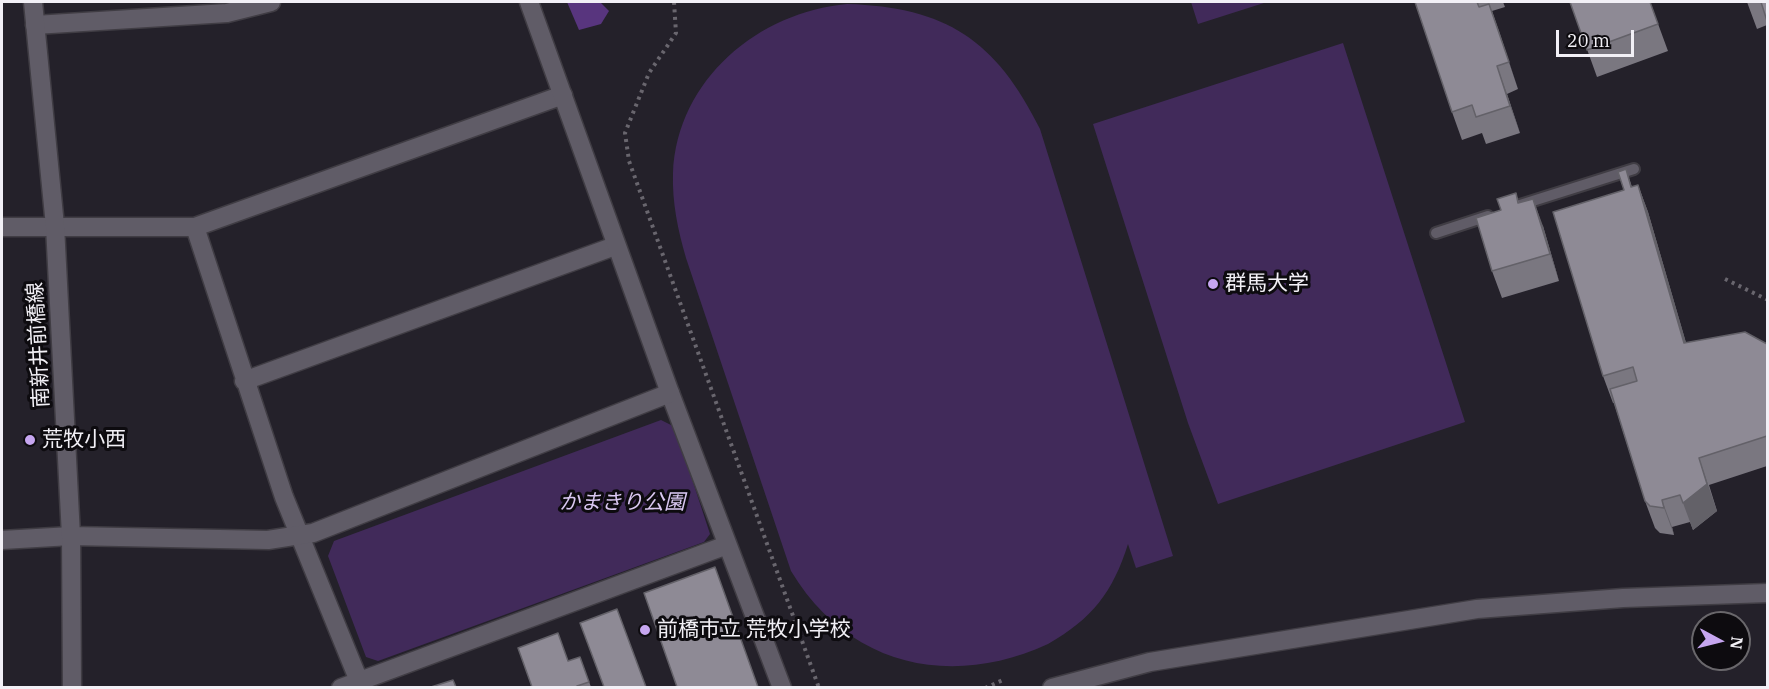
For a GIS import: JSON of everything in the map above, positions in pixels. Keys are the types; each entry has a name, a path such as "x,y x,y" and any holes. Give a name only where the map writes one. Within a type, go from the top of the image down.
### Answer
{"street":[{"name":"南新井前橋線","path":"33,2 55,226 71,536 70,687"},
{"path":"34,25 227,14 271,2"},
{"path":"529,2 615,246 782,687"},
{"path":"2,227 195,227 563,95"},
{"path":"195,227 244,381 299,536 359,681"},
{"path":"244,381 615,246"},
{"path":"2,540 71,536 268,540 313,533 670,393"},
{"path":"341,687 727,545"},
{"path":"1052,687 1150,662 1477,609 1623,598 1767,593"}],"lane":[{"path":"1436,233 1634,169"}],"path":[{"path":"674,2 676,33 649,73 625,133 629,160 819,687"},
{"path":"1725,279 1767,300"},
{"path":"985,687 1003,680"}],"green space":[{"path":"1191,2 1267,2 1198,24"},
{"path":"847,4 913,12 940,21 964,34 986,51 1005,72 1023,98 1040,129 1173,556 1136,568 1128,544 1108,590 1089,614 1048,644 1011,658 975,665 939,666 904,660 872,648 841,629 814,603 791,571 680,237 673,184 678,139 690,108 707,80 728,56 754,36 783,21 814,10"},
{"path":"1343,43 1465,422 1218,504 1188,423 1093,124"},
{"name":"かまきり公園","path":"661,420 675,427 710,534 704,542 378,661 366,657 328,556 334,541"}],"shaded area":[{"path":"567,2 600,2 609,11 601,24 579,30"}],"building":[{"path":"1415,2 1477,2 1479,7 1489,4 1509,62 1497,66 1510,106 1476,117 1472,105 1452,112"},
{"path":"1570,2 1650,2 1658,24 1587,50"},
{"path":"1761,2 1767,2 1767,21"},
{"path":"1626,169 1631,187 1638,185 1684,343 1745,332 1767,344 1767,436 1699,458 1707,484 1683,503 1680,495 1662,500 1664,508 1650,506 1645,501 1610,389 1637,381 1633,367 1603,376 1553,212 1624,190 1618,172"},
{"path":"1516,193 1518,203 1533,199 1550,254 1492,271 1476,218 1501,210 1497,199"},
{"path":"715,567 758,687 677,687 644,593"},
{"path":"617,609 646,687 604,687 580,623"},
{"path":"558,633 568,661 580,657 589,682 578,687 532,687 518,648"},
{"path":"453,680 456,687 431,687"}],"place":[{"name":"群馬大学","path":"1213,284"},
{"name":"荒牧小西","path":"30,440"},
{"name":"前橋市立 荒牧小学校","path":"645,630"}]}
